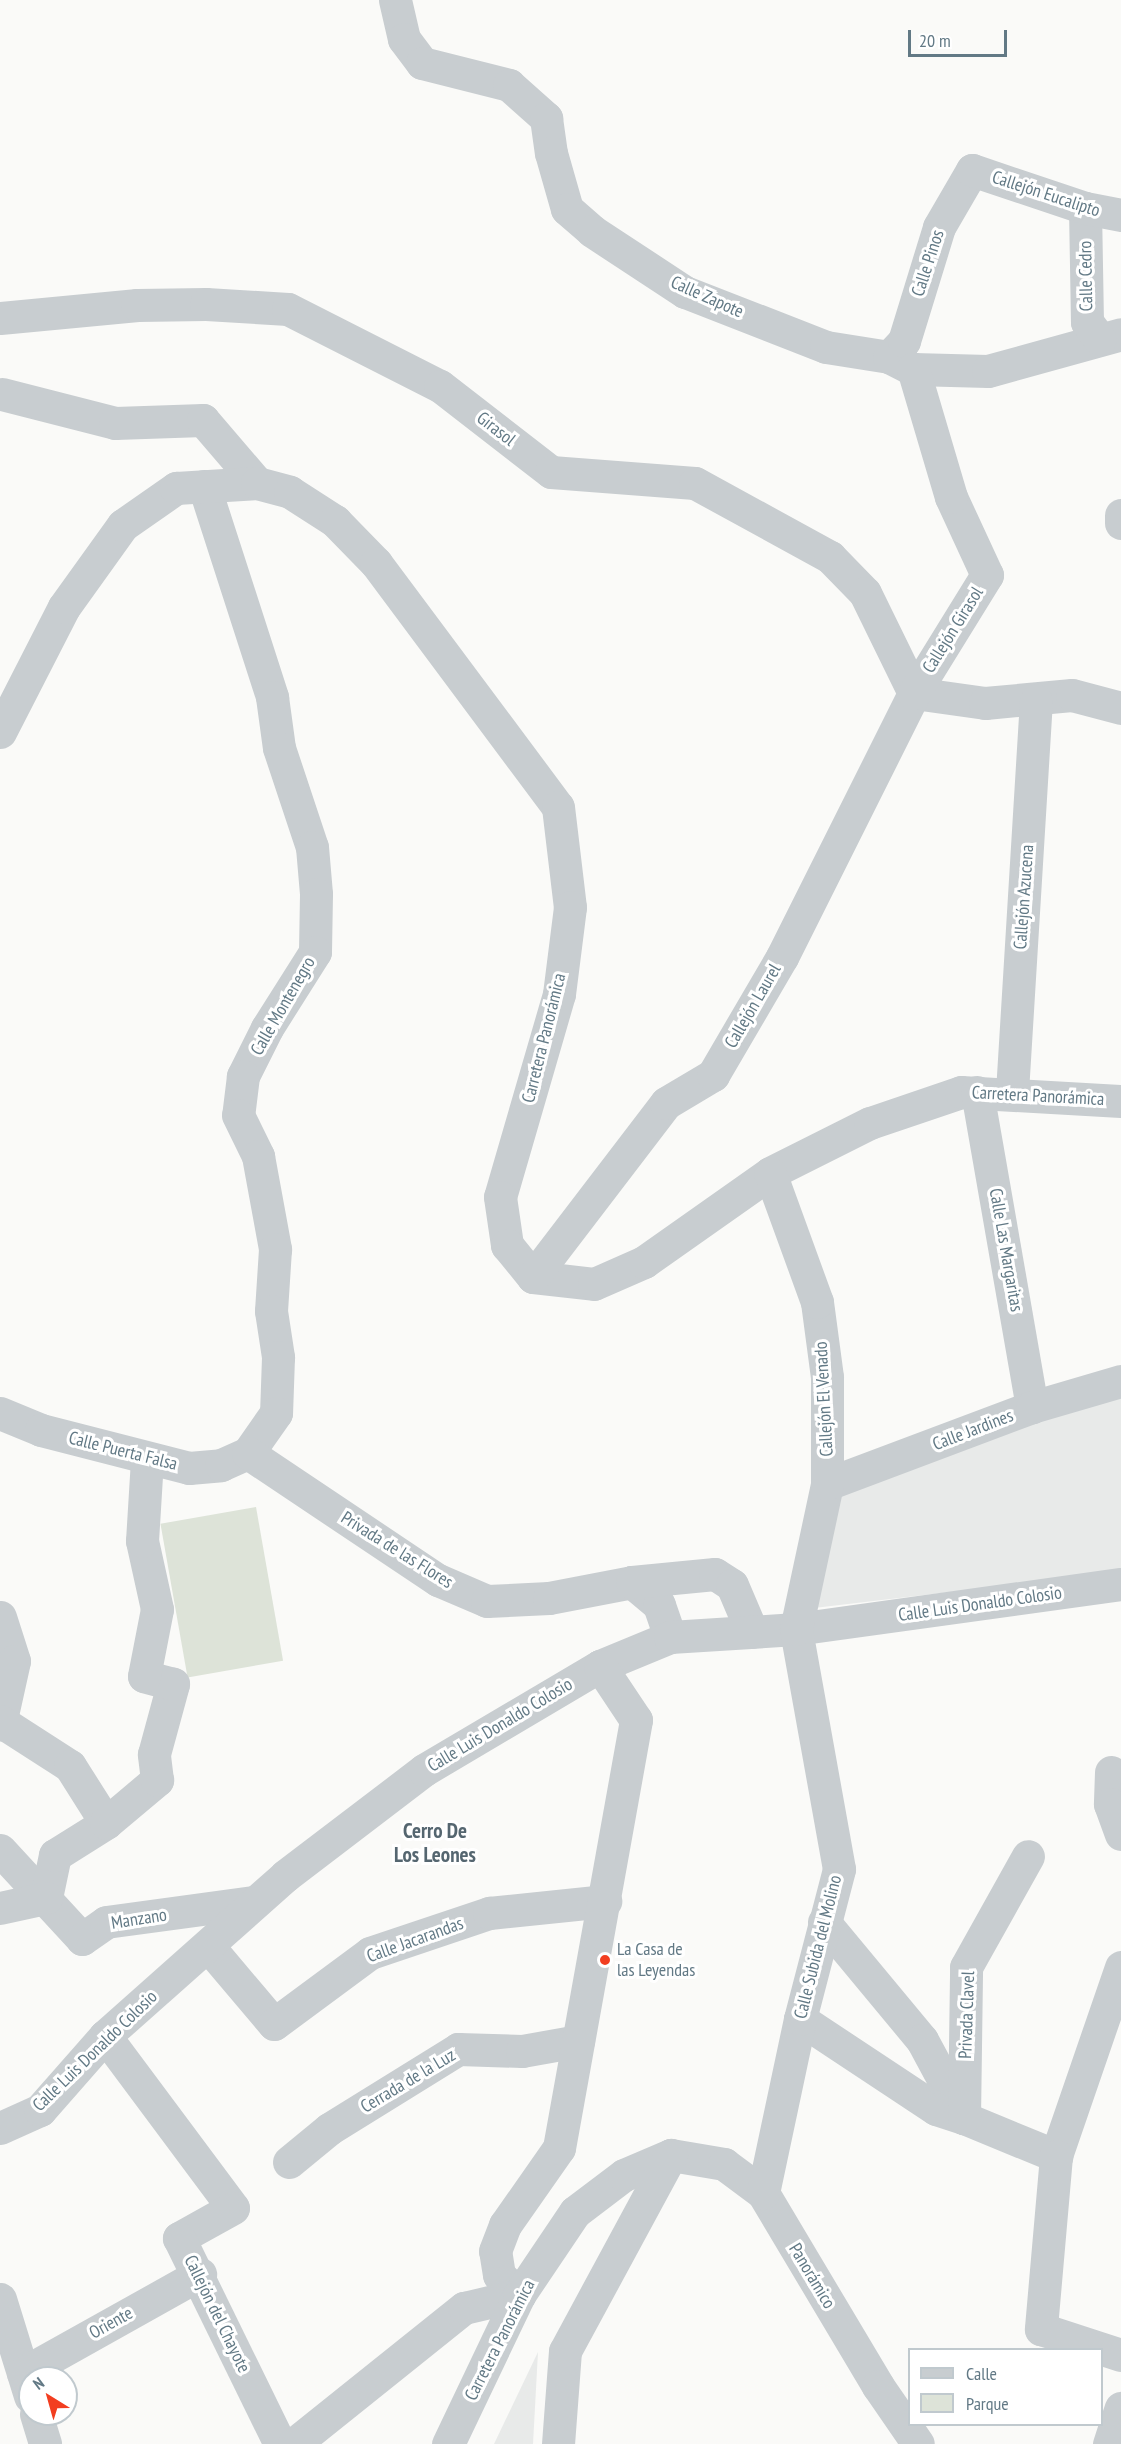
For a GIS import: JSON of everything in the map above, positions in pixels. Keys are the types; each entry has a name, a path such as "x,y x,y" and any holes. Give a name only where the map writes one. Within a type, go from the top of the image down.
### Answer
{"street":[{"name":"Calle Zapote","path":"395,0 404,39 422,63 509,86 546,118 551,153 567,209 592,231 685,292 826,347 901,363 988,371 1110,337"},
{"name":"Calle Pinos","path":"901,363 904,340 939,227 972,170"},
{"name":"Callejón Eucalipto","path":"972,170 1085,208 1121,215"},
{"name":"Calle Cedro","path":"1085,208 1087,322 1110,337"},
{"name":"Girasol","path":"0,318 137,305 206,304 288,309 440,386 551,472 695,483 830,557 864,593 914,693"},
{"name":"Callejón Girasol","path":"901,363 951,497 987,575 914,693 985,703 1036,701 1072,695 1121,708"},
{"path":"2,394 115,423 203,420 257,483"},
{"name":"Carretera Panorámica","path":"0,732 64,606 123,525 176,488 257,483 290,492 335,521 376,563 558,807 570,907 559,994 500,1197 507,1245 533,1277 594,1284 604,1280 644,1262 770,1173 870,1123 961,1092 1012,1092 1121,1101"},
{"name":"Calle Montenegro","path":"204,486 272,697 279,748 312,847 315,952 267,1028 243,1076 239,1105 238,1115 258,1156 275,1249 271,1311 279,1357 276,1413 248,1453"},
{"path":"1121,514 1121,524"},
{"name":"Callejón Laurel","path":"533,1277 666,1104 713,1075 782,957 914,693"},
{"name":"Callejón Azucena","path":"1012,1092 1036,701"},
{"name":"Calle Las Margaritas","path":"977,1092 1032,1407"},
{"name":"Callejón El Venado","path":"770,1173 817,1302 827,1377 827,1484 796,1629"},
{"name":"Calle Jardines","path":"827,1484 1032,1407 1121,1381"},
{"name":"Calle Puerta Falsa","path":"0,1413 41,1430 147,1460 189,1468 221,1465 248,1453"},
{"name":"Privada de las Flores","path":"248,1453 438,1580 487,1600 549,1598 632,1582 715,1574 732,1585 752,1632"},
{"path":"46,1898 55,1855 105,1823 157,1780 154,1754 173,1684 144,1676 157,1609 142,1541 147,1460"},
{"path":"632,1582 659,1605 670,1637"},
{"name":"Calle Luis Donaldo Colosio","path":"0,2128 40,2110 105,2036 208,1946 253,1902 424,1770 600,1666 670,1637 796,1629 1121,1584"},
{"path":"0,1617 14,1660 1,1722 70,1766 105,1823"},
{"name":"Calle Subida del Molino","path":"763,2193 800,2019 839,1869 796,1629"},
{"path":"519,2295 499,2276 495,2251 505,2225 534,2179 559,2148 636,1720 600,1666"},
{"path":"1111,1772 1110,1804 1121,1834"},
{"path":"0,1850 46,1898"},
{"name":"Privada Clavel","path":"964,2118 966,1967 1028,1856"},
{"path":"0,1908 46,1898"},
{"name":"Manzano","path":"46,1898 82,1939 106,1922 253,1902"},
{"name":"Calle Jacarandas","path":"208,1946 274,2024 370,1953 489,1913 605,1901"},
{"path":"824,1922 922,2040 964,2118"},
{"path":"1099,2348 1041,2329 1056,2156 1121,1967"},
{"path":"800,2019 936,2109 964,2118 1056,2156"},
{"name":"Callejón del Chayote","path":"105,2036 233,2208 179,2238 200,2274 280,2444"},
{"name":"Cerrada de la Luz","path":"289,2162 329,2129 458,2049 522,2051 578,2041"},
{"path":"558,2444 565,2351 671,2156"},
{"name":"Carretera Panorámica","path":"448,2444 519,2295 575,2212 624,2175 671,2156"},
{"name":"Panorámico","path":"671,2156 724,2164 763,2193 878,2386 918,2444"},
{"path":"534,2179 575,2212"},
{"name":"Oriente","path":"55,2366 200,2274"},
{"path":"294,2444 464,2308 519,2295"},
{"path":"0,2299 21,2366"},
{"path":"1103,2349 1121,2355"},
{"path":"1109,2444 1121,2408"},
{"path":"40,2426 45,2444"}],"shaded area":[{"path":"1103,1393 1121,1398 1121,1572 814,1608 835,1496"},
{"path":"538,2352 533,2444 494,2444"}],"green space":[{"path":"256,1507 283,1661 188,1677 160,1524"}],"place":[{"name":"La Casa de las Leyendas","path":"605,1960"}],"district":[{"name":"Cerro De Los Leones","path":"435,1843"}]}
